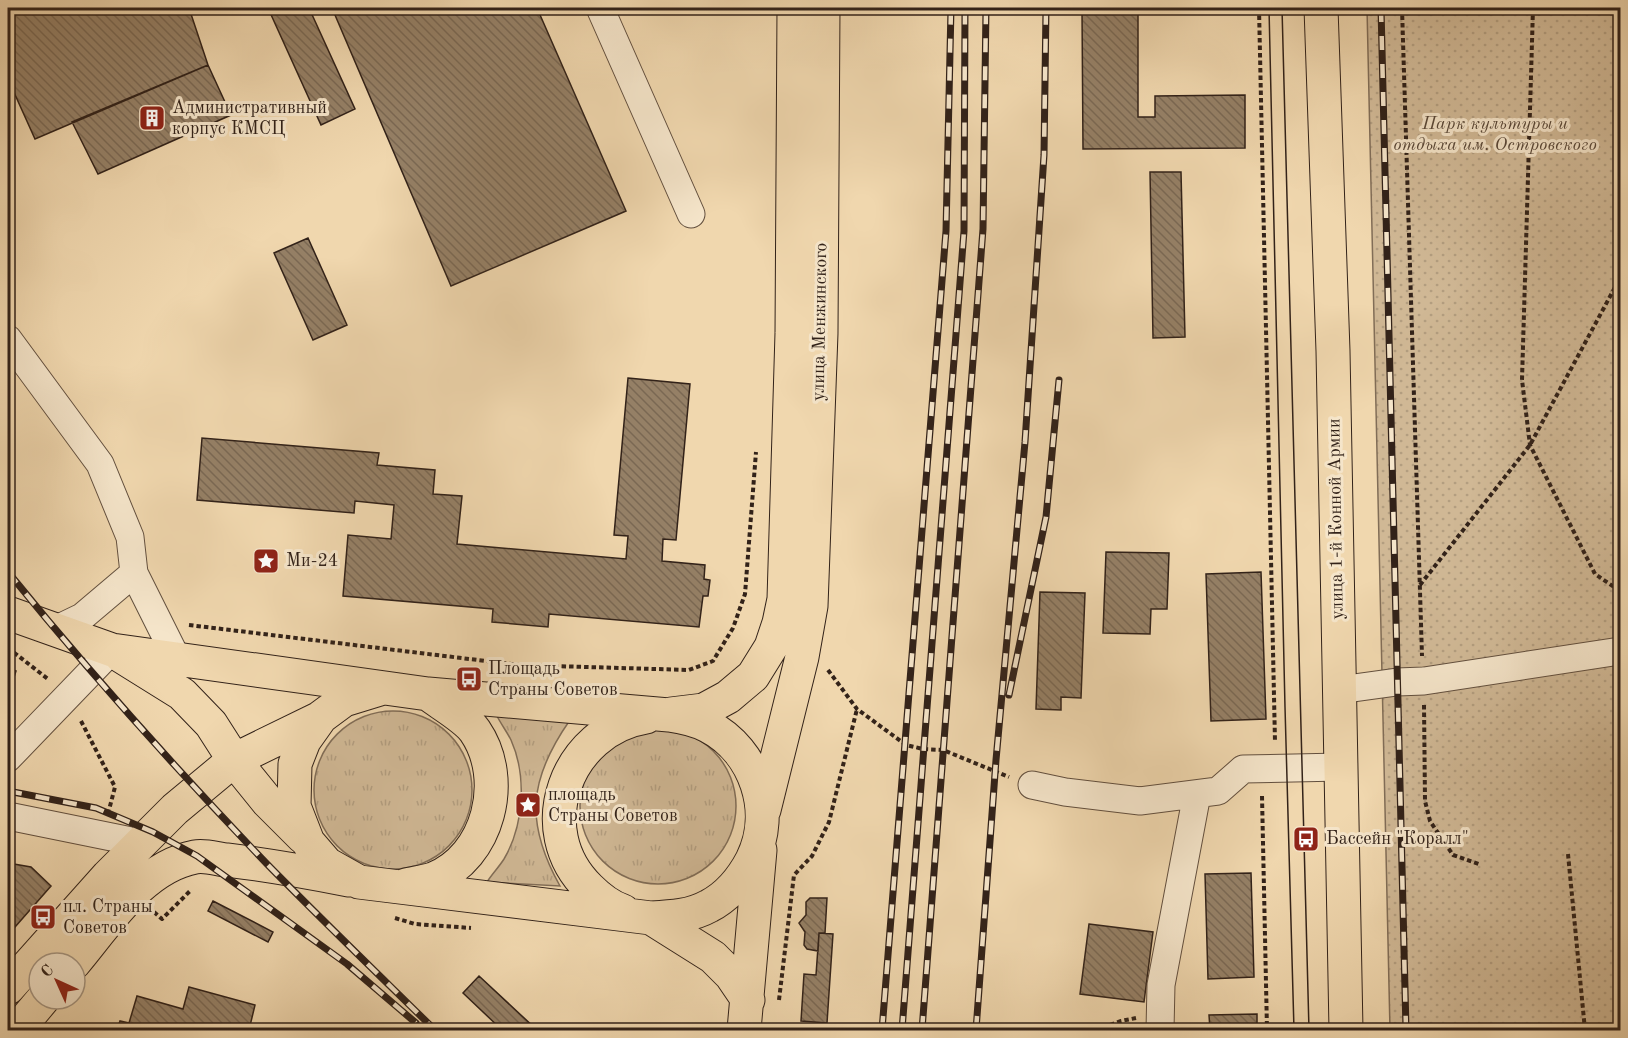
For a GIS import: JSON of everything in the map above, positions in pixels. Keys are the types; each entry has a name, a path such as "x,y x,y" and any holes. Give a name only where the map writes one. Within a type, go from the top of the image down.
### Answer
{"main road":[{"name":"улица Менжинского","path":"792,630 784,599 792,333 794,8"},
{"name":"улица Менжинского","path":"792,630 811,606 821,333 823,8"},
{"name":"улица 1-й Конной Армии","path":"1321,8 1333,351 1346,1030"},
{"path":"8,613 112,650 428,694 688,718 709,727 729,740 744,757 759,790 762,821 757,1013"},
{"path":"112,650 182,694 211,724 234,760 268,802 327,864 392,903 647,917 682,916 709,906 731,891 745,873 757,849 802,657 792,630 771,647 753,676 736,690 704,710 630,719 611,728 591,742 569,772 559,805 561,837 565,852 582,881 598,897 618,909 647,917 713,957 731,975 757,1013"},
{"path":"81,951 120,885 141,843 175,809 234,760 321,717 344,700 383,688"},
{"path":"392,903 457,864 478,840 491,806 492,774 483,743 473,728 428,694"},
{"path":"308,842 294,806 295,764 304,741 321,717"},
{"path":"8,988 120,885 151,878 173,864 197,856 269,865 359,882"},
{"path":"17,1030 34,1011"}],"street":[{"path":"600,8 691,214"},
{"path":"8,339 100,464 130,537 134,573 177,659"},
{"path":"55,630 82,617 134,573"},
{"path":"8,758 112,650"},
{"path":"1339,690 1397,682 1424,681 1620,651"},
{"path":"1032,785 1065,792 1140,801 1218,791 1243,769 1341,767"},
{"path":"1160,1023 1161,985 1197,794"},
{"path":"8,816 141,843"}],"path":[{"path":"1259,8 1269,767 1267,1030"},
{"path":"1402,8 1419,586 1424,681 1425,801 1430,821 1453,855 1479,864"},
{"path":"1533,8 1522,381 1530,445 1595,574 1620,591"},
{"path":"1419,586 1530,445 1620,278"},
{"path":"157,619 217,630 519,665 689,670 712,661 733,628 745,594"},
{"path":"8,648 69,695 115,787 103,835"},
{"path":"825,667 857,709 906,745 943,750 1032,785"},
{"path":"757,1013 794,875 812,856 829,822 857,709"},
{"path":"1568,854 1585,1030"},
{"path":"120,885 162,918 191,890"},
{"path":"392,903 415,924 473,928"},
{"path":"1096,1030 1121,1021 1160,1023"}],"green space":[{"name":"Парк культуры и отдыха им. Островского","path":"1367,8 1620,8 1620,1030 1390,1030"},
{"path":"393,711 423,717 449,734 466,760 472,790 466,820 449,846 423,863 393,869 363,863 337,846 320,820 314,790 320,760 337,734 363,717"},
{"path":"497,716 570,720 546,762 539,782 536,802 541,842 560,886 487,882 511,846 521,800 516,754"},
{"path":"658,728 673,729 688,734 713,751 730,776 735,791 735,821 730,836 713,861 688,878 673,883 658,884 643,883 628,878 603,861 586,836 581,821 580,806 581,791 586,776 603,751 628,734 643,729"}],"building":[{"path":"8,8 24,8 8,14"},
{"path":"24,8 189,8 208,65 35,139 8,79 8,14"},
{"path":"268,8 309,8 355,109 321,125"},
{"path":"332,8 537,8 626,211 451,286"},
{"path":"1082,10 1138,10 1138,117 1155,117 1155,96 1245,95 1245,148 1083,149"},
{"name":"Административный корпус КМСЦ","path":"208,65 231,115 98,174 72,122"},
{"path":"1150,172 1181,172 1185,337 1153,338"},
{"path":"308,238 347,325 313,340 274,253"},
{"path":"628,378 690,384 676,540 663,539 662,561 705,565 704,579 710,580 708,596 703,596 699,627 549,614 548,627 492,622 493,609 343,596 348,535 391,539 394,505 355,501 354,513 197,500 202,438 379,453 377,465 435,470 433,494 462,496 457,544 626,559 628,536 614,535"},
{"path":"1106,552 1169,553 1167,609 1151,609 1150,634 1103,633"},
{"path":"1261,572 1266,719 1211,721 1206,574"},
{"path":"1040,592 1085,593 1081,698 1061,697 1061,710 1036,709"},
{"path":"8,668 16,671 8,696"},
{"path":"8,863 31,867 51,886 8,935"},
{"path":"1251,873 1254,977 1208,979 1205,874"},
{"path":"810,898 827,898 825,933 819,933 818,951 807,949 804,945 805,932 799,923 806,915 806,902"},
{"path":"213,901 273,932 268,942 208,911"},
{"path":"1616,907 1620,907 1620,1030 1619,1030"},
{"path":"1089,924 1153,932 1144,1002 1080,994"},
{"path":"819,933 833,934 827,1023 801,1021 804,974 816,975"},
{"path":"479,976 537,1030 502,1030 463,993"},
{"path":"189,987 255,1005 249,1030 222,1030 194,1024 193,1030 117,1030 120,1021 129,1023 137,996 183,1009"},
{"path":"1257,1014 1257,1030 1210,1030 1209,1015"},
{"path":"194,1024 222,1030 193,1030"},
{"path":"580,1026 584,1030 564,1030 566,1028"}],"tram line":[{"path":"1269,8 1294,1030"},
{"path":"1282,8 1309,1030"}],"railway":[{"path":"882,1030 946,231 951,8"},
{"path":"902,1030 964,231 965,8"},
{"path":"922,1030 983,229 986,8"},
{"path":"976,1030 996,760 1025,442 1044,155 1046,8"},
{"path":"1381,8 1406,1030"},
{"path":"1009,695 1046,517 1059,380"},
{"path":"8,572 134,721 200,793 267,864 435,1030"},
{"path":"8,791 96,808 153,832 197,856 347,964 416,1023"}],"place":[{"name":"Административный корпус КМСЦ","path":"152,118"},
{"name":"Ми-24","path":"266,561"},
{"name":"Площадь Страны Советов","path":"469,679"},
{"name":"площадь Страны Советов","path":"528,805"},
{"name":"Бассейн \"Коралл\"","path":"1306,839"},
{"name":"пл. Страны Советов","path":"43,917"}]}
